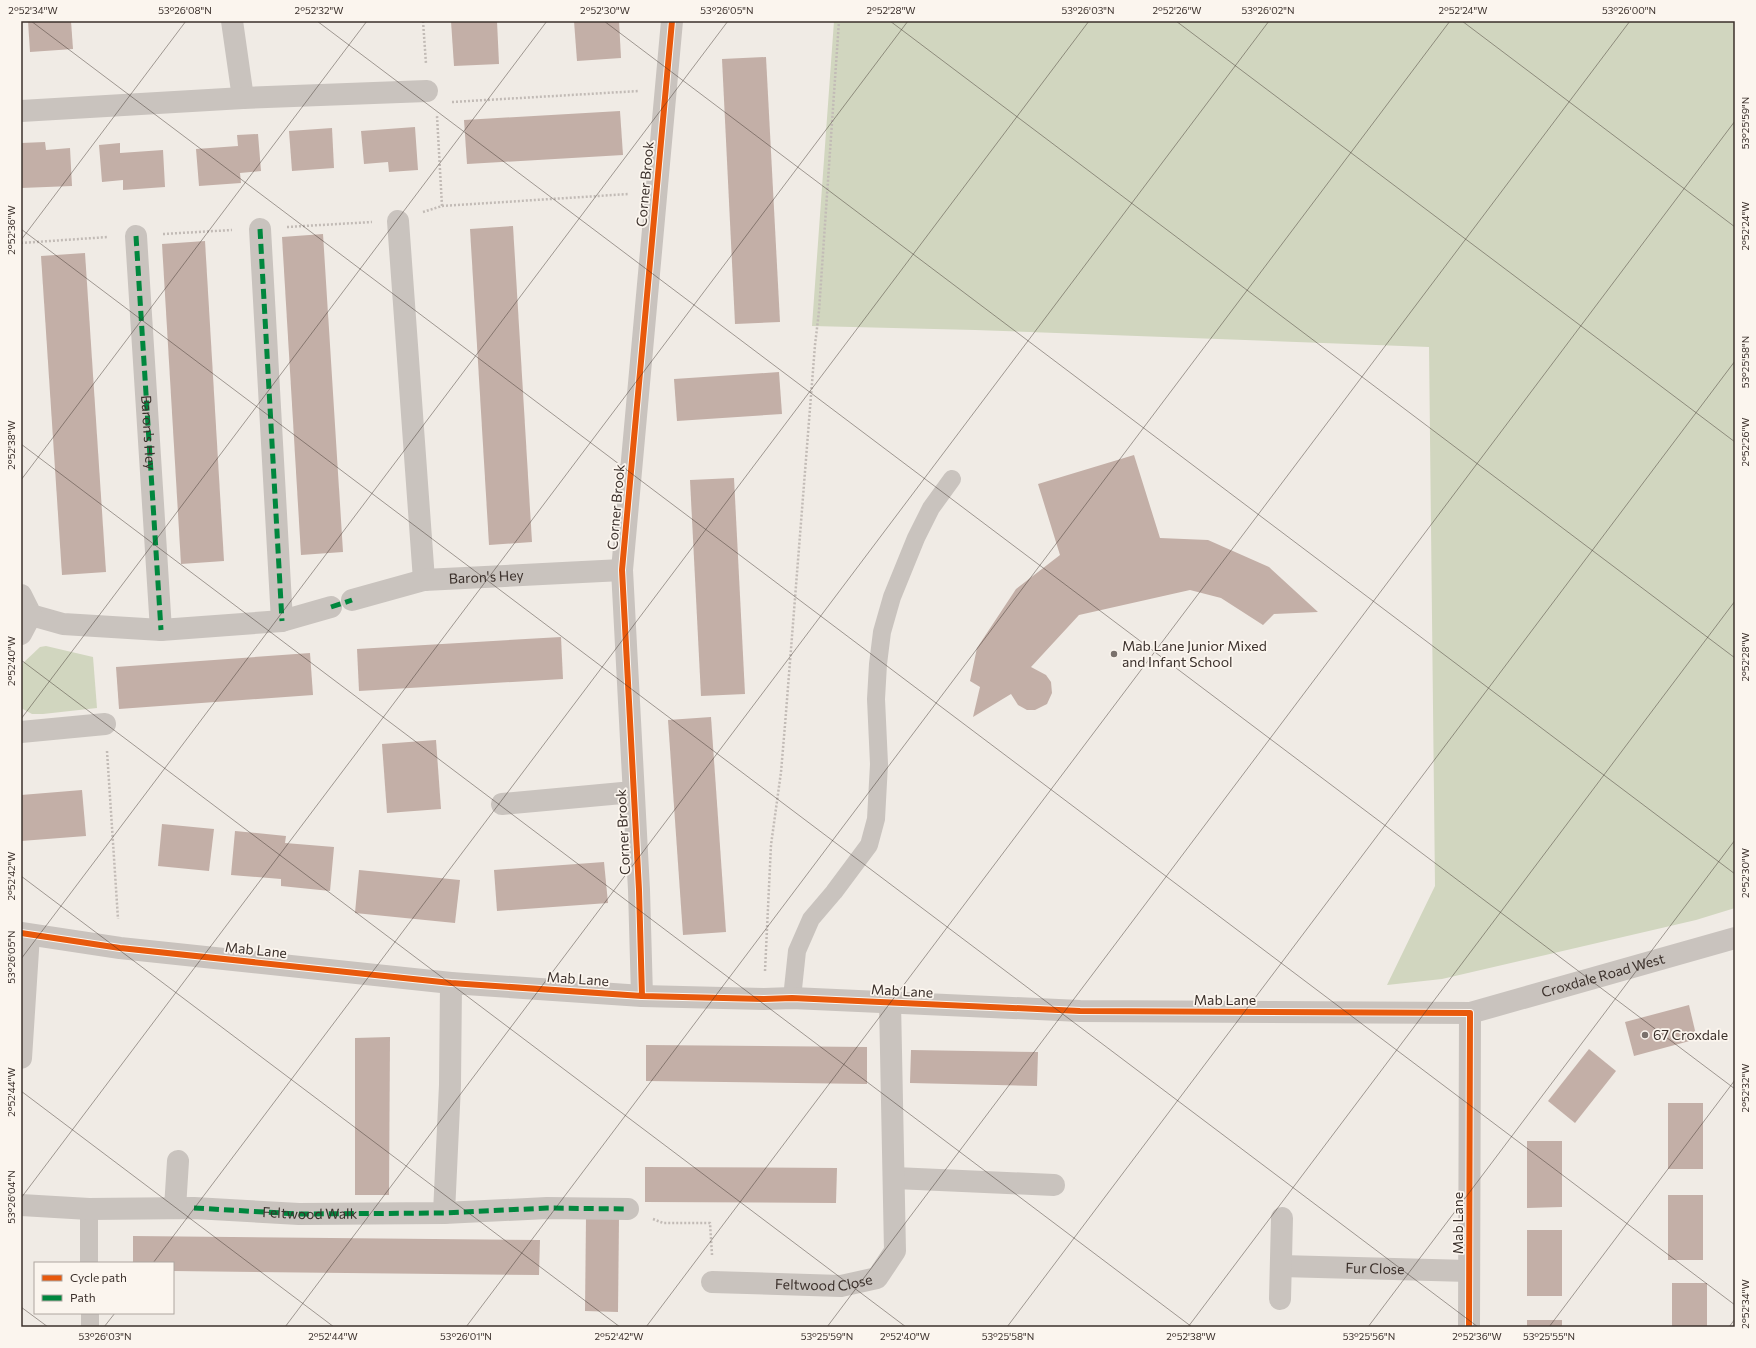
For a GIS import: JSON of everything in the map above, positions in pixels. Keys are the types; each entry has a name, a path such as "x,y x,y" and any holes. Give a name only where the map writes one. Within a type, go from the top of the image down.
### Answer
{"street":[{"path":"232,21 243,98"},
{"name":"Corner Brook","path":"642,996 639,890 622,570 672,21"},
{"path":"21,111 243,98 432,97"},
{"path":"398,221 424,580"},
{"path":"260,229 282,621"},
{"name":"Baron's Hey","path":"136,236 161,630"},
{"name":"Baron's Hey","path":"352,600 424,580 622,570"},
{"path":"21,595 31,615 63,624 161,630 282,621 331,607"},
{"path":"21,634 31,615"},
{"path":"21,732 105,724"},
{"name":"Corner Brook","path":"502,804 633,792"},
{"path":"21,1058 25,934"},
{"name":"Mab Lane","path":"25,934 120,948 451,982 642,996 764,999 792,998 1080,1011 1470,1013 1469,1327"},
{"name":"Croxdale Road West","path":"1470,1013 1735,938"},
{"path":"444,1213 450,1085 451,982"},
{"name":"Feltwood Close","path":"712,1282 841,1286 877,1278 895,1251 895,1178 890,1002"},
{"path":"178,1161 184,1208"},
{"path":"895,1178 1054,1186"},
{"name":"Feltwood Walk","path":"21,1204 89,1209 184,1208 299,1214 444,1213 547,1208 628,1209"},
{"path":"1280,1299 1282,1218"},
{"name":"Fur Close","path":"1281,1266 1469,1271"}],"lane":[{"path":"792,998 797,951 811,919 834,892 869,844 876,819 879,764 876,699 882,632 892,597 916,538 931,508 952,479"},
{"path":"89,1209 89,1262"},
{"path":"90,1314 90,1327"}],"path":[{"path":"423,21 442,206"},
{"path":"764,999 771,845 781,772 786,717 815,345 819,311 839,21"},
{"path":"432,97 667,89"},
{"path":"21,243 398,221 442,206 656,192"},
{"path":"105,724 120,948"},
{"path":"628,1209 662,1224 710,1223 712,1282"}],"green space":[{"path":"834,21 1735,21 1735,908 1696,920 1442,979 1387,985 1435,886 1429,347 975,330 812,326"},
{"path":"46,646 93,657 97,708 32,714 21,708 21,665 40,647"}],"building":[{"path":"28,21 71,21 73,49 30,52"},
{"path":"451,21 497,21 499,64 454,66"},
{"path":"574,21 619,21 621,58 577,61"},
{"path":"766,57 780,322 735,324 722,59"},
{"path":"620,111 623,155 467,164 464,120"},
{"path":"415,127 418,170 389,172 388,162 364,164 361,131"},
{"path":"332,128 334,168 292,171 289,131"},
{"path":"258,134 261,171 240,173 241,183 199,186 196,149 238,146 237,135"},
{"path":"45,142 46,150 70,148 72,186 21,188 21,143"},
{"path":"120,143 120,153 163,150 165,187 123,190 123,180 102,182 99,145"},
{"path":"513,226 532,542 489,545 470,229"},
{"path":"323,234 343,552 301,555 282,237"},
{"path":"205,241 224,561 181,564 162,244"},
{"path":"85,253 106,572 62,575 41,256"},
{"path":"779,372 782,414 677,421 674,379"},
{"path":"1134,455 1160,538 1208,540 1269,567 1318,612 1274,614 1263,625 1221,598 1190,590 1079,615 1031,667 1046,675 1051,682 1052,693 1047,704 1035,710 1027,710 1018,705 1011,694 973,717 980,687 970,681 977,648 1016,589 1060,555 1038,484"},
{"path":"734,478 745,694 701,696 690,480"},
{"path":"561,637 563,679 359,691 357,649"},
{"path":"310,653 313,695 119,709 116,667"},
{"path":"711,717 726,932 683,935 668,720"},
{"path":"436,740 441,809 387,813 382,744"},
{"path":"82,790 86,836 21,841 21,795"},
{"path":"162,824 214,829 209,871 158,866"},
{"path":"235,831 286,836 285,843 334,847 330,891 281,886 281,879 231,875"},
{"path":"604,862 608,903 497,911 494,870"},
{"path":"359,870 460,880 455,923 355,913"},
{"path":"1689,1005 1697,1039 1634,1056 1625,1022"},
{"path":"390,1037 389,1195 355,1195 355,1038"},
{"path":"646,1045 867,1047 867,1084 646,1081"},
{"path":"1589,1049 1616,1071 1575,1123 1548,1101"},
{"path":"911,1050 1038,1052 1037,1086 910,1083"},
{"path":"1668,1103 1703,1103 1703,1169 1668,1169"},
{"path":"1527,1141 1562,1141 1562,1207 1527,1208"},
{"path":"645,1167 837,1168 836,1203 645,1202"},
{"path":"1668,1195 1703,1195 1703,1260 1668,1260"},
{"path":"586,1217 619,1218 618,1312 585,1311"},
{"path":"1527,1230 1562,1230 1562,1296 1527,1296"},
{"path":"133,1236 540,1240 539,1275 174,1271 174,1262 133,1262"},
{"path":"1672,1283 1707,1283 1707,1327 1672,1327"},
{"path":"1527,1320 1562,1320 1562,1327 1527,1327"}],"marked path":[{"path":"260,229 282,621"},
{"path":"136,236 161,630"},
{"path":"331,607 352,600"},
{"path":"194,1208 299,1214 444,1213 547,1208 628,1209"}],"cycle path":[{"path":"642,996 639,890 622,570 672,21"},
{"path":"21,933 120,948 451,983 642,996 764,999 792,998 1080,1011 1470,1013 1469,1327"}],"place":[{"name":"Mab Lane Junior Mixed and Infant School","path":"1114,654"},
{"name":"67 Croxdale","path":"1645,1035"}]}
